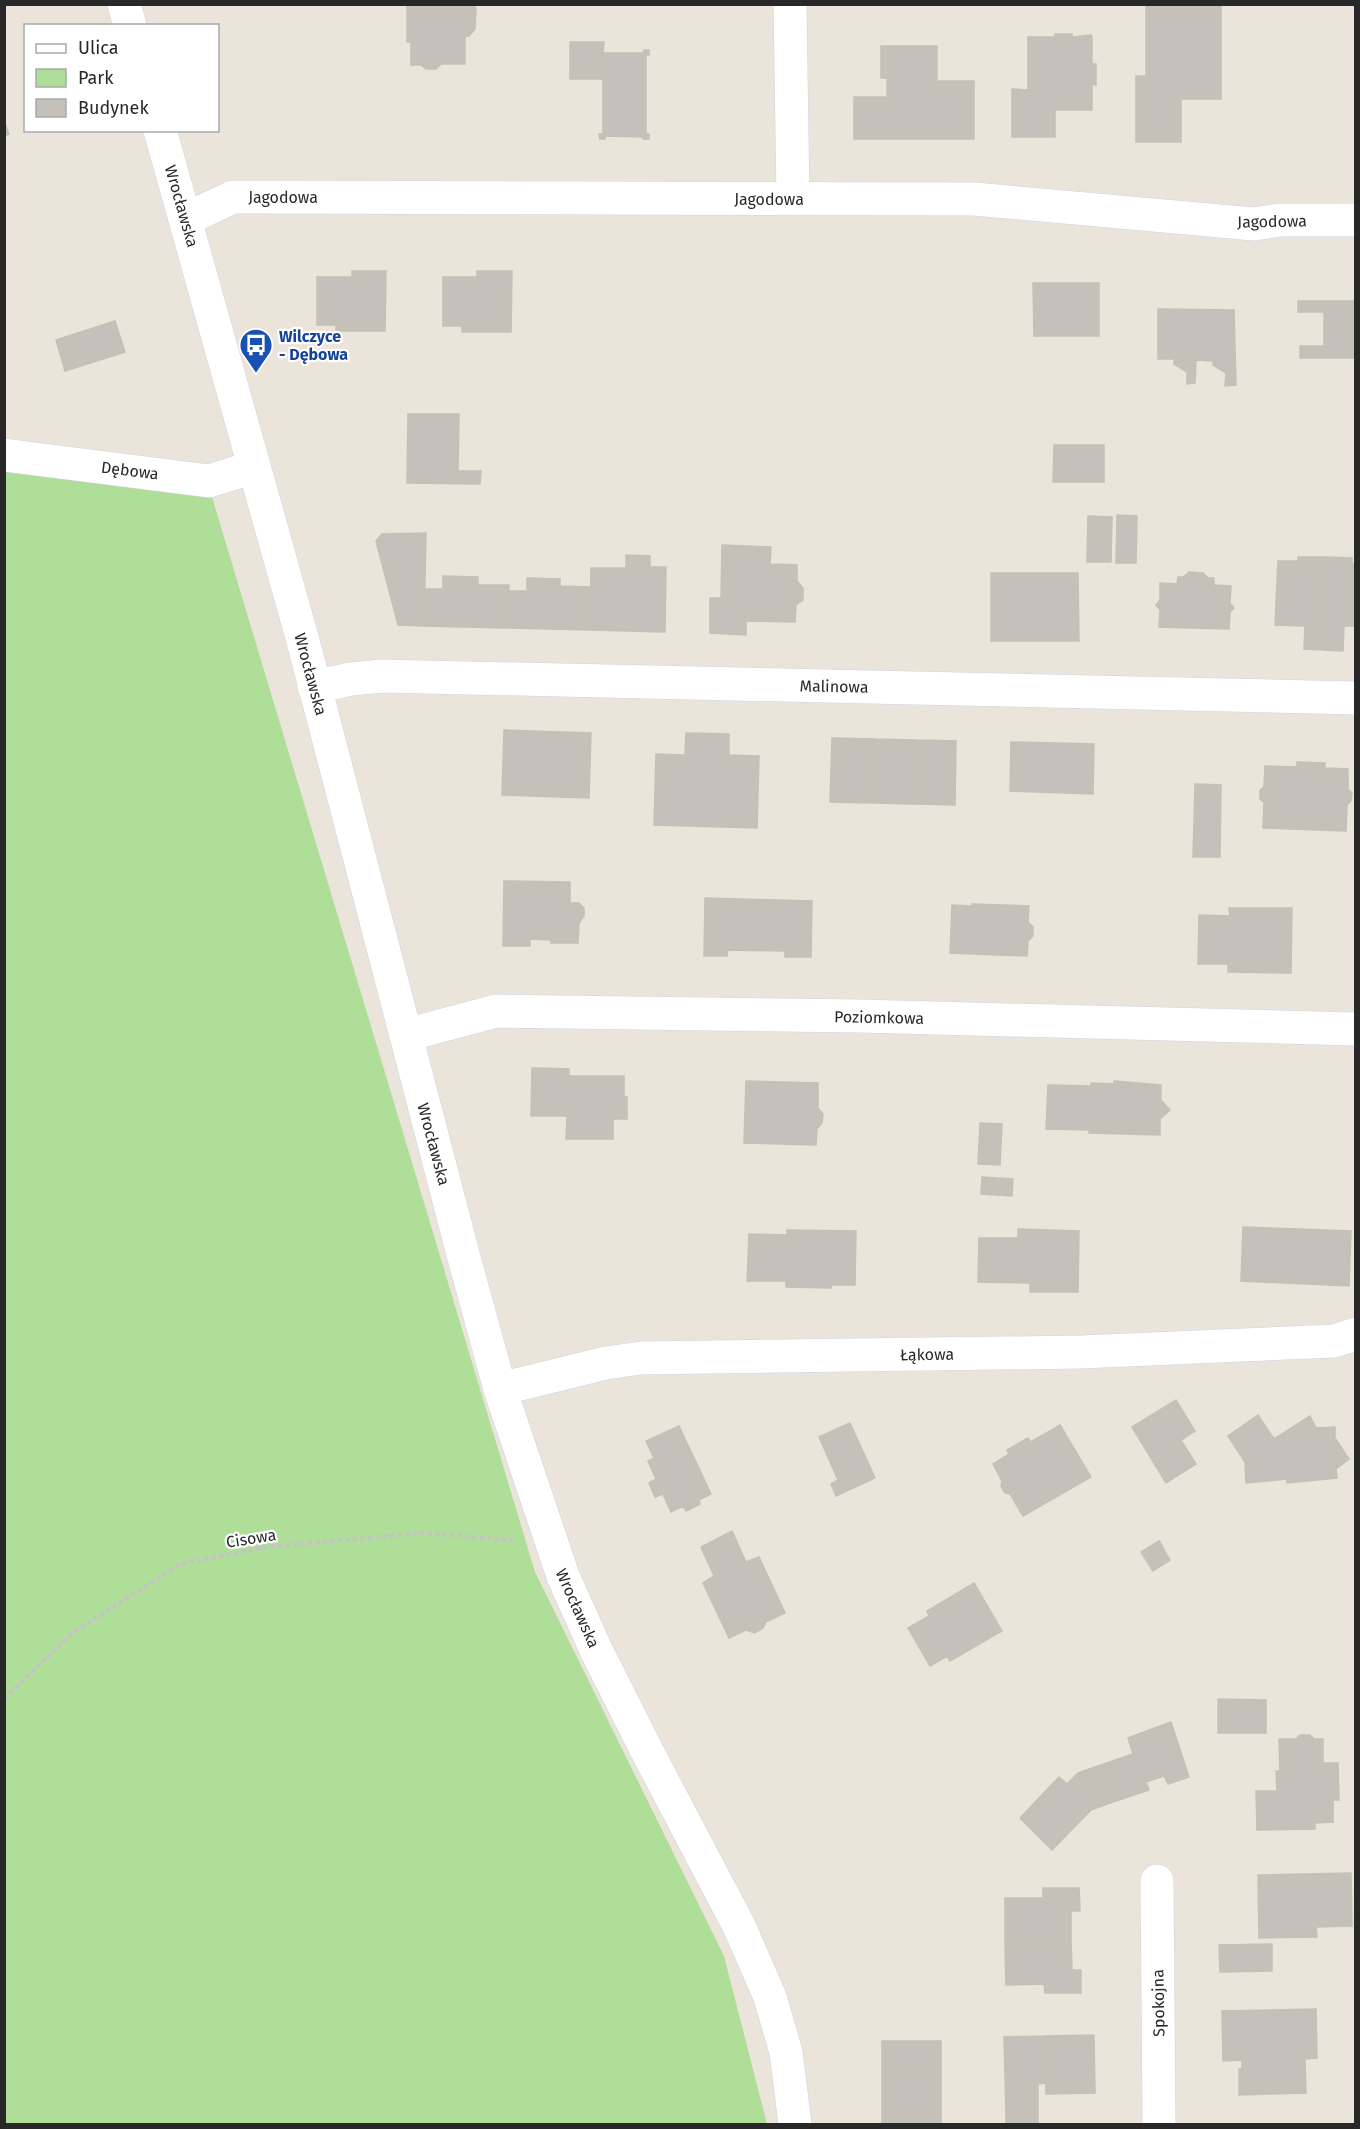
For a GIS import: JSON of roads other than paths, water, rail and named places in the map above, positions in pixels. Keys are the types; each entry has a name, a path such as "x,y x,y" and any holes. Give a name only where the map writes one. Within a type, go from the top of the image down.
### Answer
{"street":[{"path":"124,4 129,24"},
{"path":"790,4 793,199"},
{"name":"Wrocławska","path":"161,132 314,687 500,1389 563,1576 597,1652 739,1926 770,1997 786,2052 795,2124"},
{"name":"Jagodowa","path":"186,219 233,196 974,199 1254,224 1280,220 1356,220"},
{"name":"Dębowa","path":"4,455 210,481 254,467"},
{"name":"Malinowa","path":"314,687 351,678 382,675 654,684 898,687 1356,698"},
{"name":"Poziomkowa","path":"406,1035 496,1011 860,1016 1356,1029"},
{"name":"Łąkowa","path":"500,1389 606,1363 641,1359 1081,1352 1334,1341 1356,1335"},
{"name":"Spokojna","path":"1157,1881 1159,2124"}],"place":[{"name":"Wilczyce - Dębowa","path":"256,374"}]}
